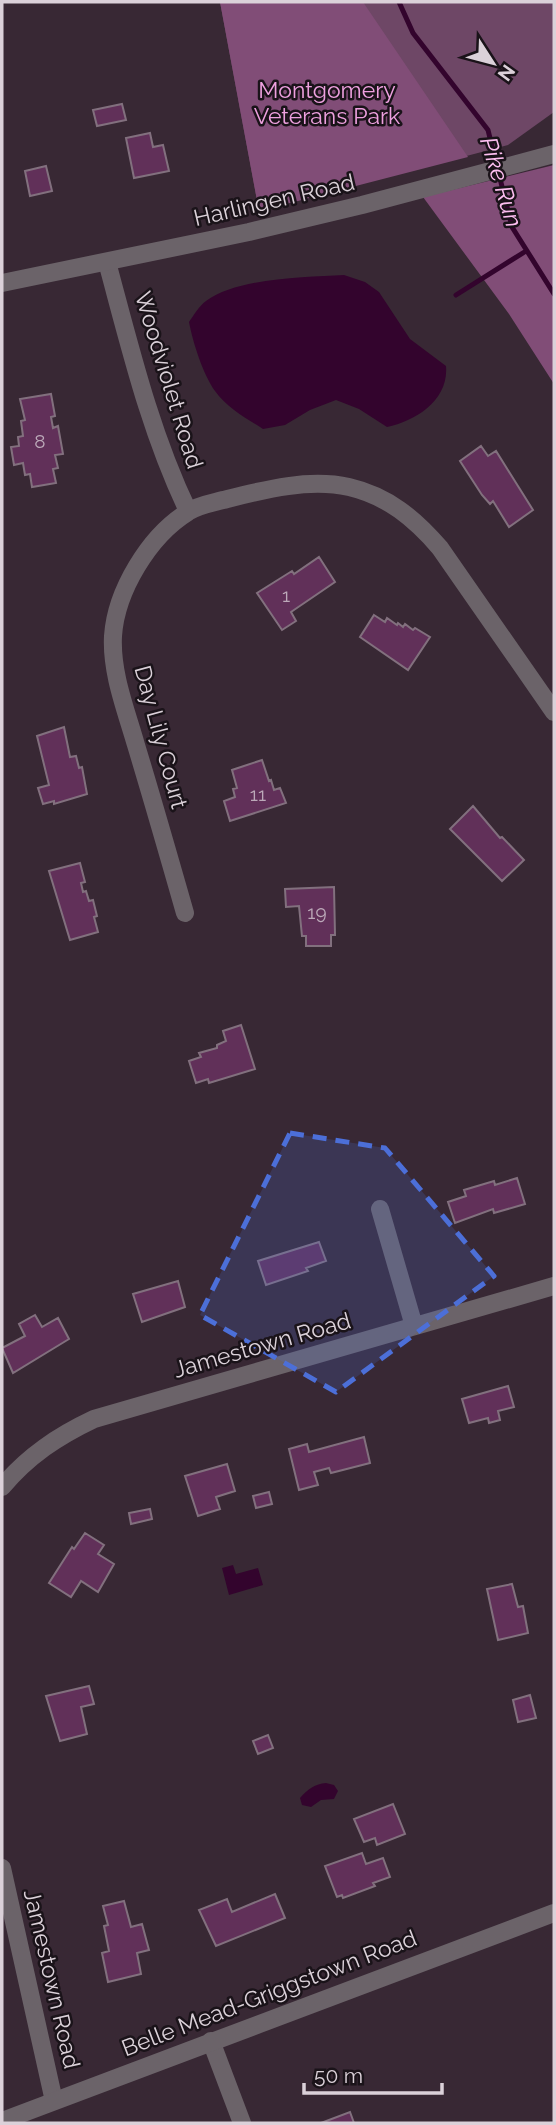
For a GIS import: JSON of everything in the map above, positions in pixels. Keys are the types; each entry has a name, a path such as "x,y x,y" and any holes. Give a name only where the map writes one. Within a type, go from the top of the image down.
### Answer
{"street":[{"name":"Harlingen Road","path":"2,283 287,223 554,154"},
{"name":"Woodviolet Road","path":"107,262 159,444 188,511"},
{"path":"188,511 291,486 323,483 350,487 398,507 440,548 554,712"},
{"name":"Day Lily Court","path":"185,914 118,681 113,635 122,595 129,579 143,556 188,511"},
{"path":"380,1209 414,1326"},
{"name":"Jamestown Road","path":"2,1487 16,1470 39,1450 66,1432 94,1419 554,1286"},
{"name":"Jamestown Road","path":"2,1868 54,2101"},
{"name":"Belle Mead-Griggstown Road","path":"2,2121 554,1913"},
{"path":"211,2041 242,2123"}],"highlighted area":[{"path":"290,1133 385,1148 494,1276 336,1392 200,1315"}],"green space":[{"name":"Montgomery Veterans Park","path":"220,2 554,2 554,112 508,145 259,211"},
{"name":"Montgomery Veterans Park","path":"220,2 363,2 468,157 259,211"},
{"path":"554,165 554,384 509,314 423,197"}],"shaded area":[{"path":"344,275 365,282 379,292 410,339 446,366 446,378 436,399 409,420 387,427 359,409 336,400 310,410 285,425 263,429 225,403 206,376 189,322 201,305 219,293 253,283"},
{"path":"233,1565 236,1574 258,1568 263,1585 229,1595 222,1568"},
{"path":"326,1783 334,1785 338,1791 334,1799 321,1800 311,1807 302,1805 300,1798 306,1792"}],"building":[{"path":"122,104 126,120 97,126 93,110"},
{"path":"150,133 153,147 163,145 169,171 134,178 126,138"},
{"path":"46,166 52,191 30,196 25,171"},
{"path":"51,394 55,416 51,417 53,428 58,426 63,454 55,455 58,468 53,469 56,483 32,487 30,474 25,475 23,463 14,465 11,447 19,446 18,437 23,436 21,421 25,420 20,399"},
{"path":"481,446 488,456 496,451 533,510 509,527 493,501 490,504 482,495 460,461"},
{"path":"319,557 335,582 291,612 296,621 282,630 257,593 292,571 294,574"},
{"path":"374,615 385,622 387,618 403,627 405,624 430,637 408,670 360,637"},
{"path":"64,727 70,757 76,756 79,768 82,767 87,794 54,804 54,801 43,804 38,788 49,785 37,736"},
{"path":"262,760 274,790 280,788 286,803 230,821 224,801 235,797 233,789 237,788 232,770"},
{"path":"473,806 500,838 524,860 502,881 450,829"},
{"path":"80,863 85,882 81,883 83,892 86,891 89,901 93,900 98,932 70,940 49,871"},
{"path":"334,887 335,935 331,935 331,946 306,946 306,936 302,936 299,906 286,907 285,889"},
{"path":"241,1025 255,1069 209,1083 208,1079 196,1083 189,1061 201,1057 199,1053 217,1048 217,1045 226,1041 223,1031"},
{"path":"517,1178 525,1204 494,1213 493,1209 455,1223 448,1202 466,1196 464,1190 494,1181 495,1185"},
{"path":"319,1242 326,1261 306,1268 308,1271 266,1285 258,1261"},
{"path":"178,1281 185,1307 142,1322 133,1294"},
{"path":"35,1315 42,1327 58,1318 69,1339 13,1373 2,1348 25,1336 19,1324"},
{"path":"508,1386 514,1407 498,1411 500,1420 489,1423 488,1418 469,1423 462,1399"},
{"path":"364,1437 370,1463 331,1473 329,1468 314,1472 318,1485 299,1490 289,1449 307,1444 309,1452"},
{"path":"227,1464 235,1491 216,1497 220,1509 198,1516 185,1476"},
{"path":"269,1492 272,1504 256,1508 253,1496"},
{"path":"150,1509 152,1519 131,1524 129,1513"},
{"path":"85,1533 104,1545 98,1554 114,1564 98,1592 81,1581 71,1597 49,1583 72,1547 74,1549"},
{"path":"512,1584 518,1607 523,1606 528,1633 498,1640 487,1589"},
{"path":"89,1686 94,1704 81,1707 87,1734 60,1741 46,1696"},
{"path":"530,1695 536,1718 518,1722 513,1700"},
{"path":"268,1735 273,1748 258,1754 253,1741"},
{"path":"393,1804 405,1834 377,1845 375,1838 364,1842 354,1819"},
{"path":"362,1853 366,1864 383,1858 390,1877 373,1883 375,1886 343,1898 342,1895 337,1897 325,1866"},
{"path":"275,1894 285,1918 216,1946 199,1910 227,1899 232,1912"},
{"path":"124,1901 131,1927 142,1924 149,1950 137,1953 141,1974 108,1982 102,1953 109,1951 104,1926 108,1925 103,1906"},
{"path":"350,2112 354,2123 321,2123"}],"waterway":[{"name":"Pike Run","path":"399,2 413,33 488,130 512,227 554,294"},
{"path":"456,295 526,251"}]}
